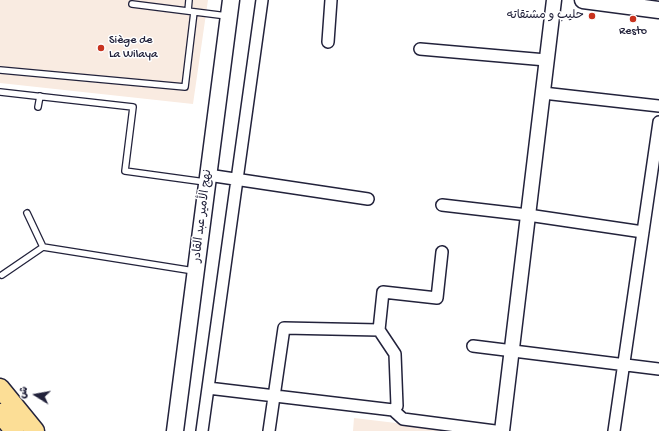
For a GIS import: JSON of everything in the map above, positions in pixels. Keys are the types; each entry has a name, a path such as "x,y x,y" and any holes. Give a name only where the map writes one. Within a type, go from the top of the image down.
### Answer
{"main road":[{"path":"583,0 659,10"},
{"name":"نهج الأمير عبد القادر","path":"175,431 232,6"},
{"path":"0,388 35,431"},
{"path":"0,413 14,431"}],"street":[{"path":"202,431 262,0"},
{"path":"328,42 331,0"},
{"path":"502,431 554,0"},
{"path":"420,49 546,60"},
{"path":"543,93 659,106"},
{"path":"614,431 659,122"},
{"path":"208,179 237,178 368,199"},
{"path":"442,205 528,215 643,232"},
{"path":"393,410 396,406 395,354 379,330 383,292 437,298 442,252"},
{"path":"269,431 284,328 379,330"},
{"path":"473,346 659,369"},
{"path":"208,388 393,410 403,419 495,431"}],"lane":[{"path":"0,70 185,87 191,12 189,0"},
{"path":"132,4 191,12 232,6"},
{"path":"0,92 133,107 124,171 208,179"},
{"path":"38,107 40,96"},
{"path":"27,213 43,247"},
{"path":"2,275 43,247 196,271"}],"shaded area":[{"name":"Siège de La Wilaya","path":"0,0 208,0 193,104 0,83"},
{"path":"354,418 463,431 353,431"}],"place":[{"name":"حليب و مشتقاته","path":"592,16"},
{"name":"Resto","path":"633,19"},
{"name":"Siège de La Wilaya","path":"101,48"}]}
